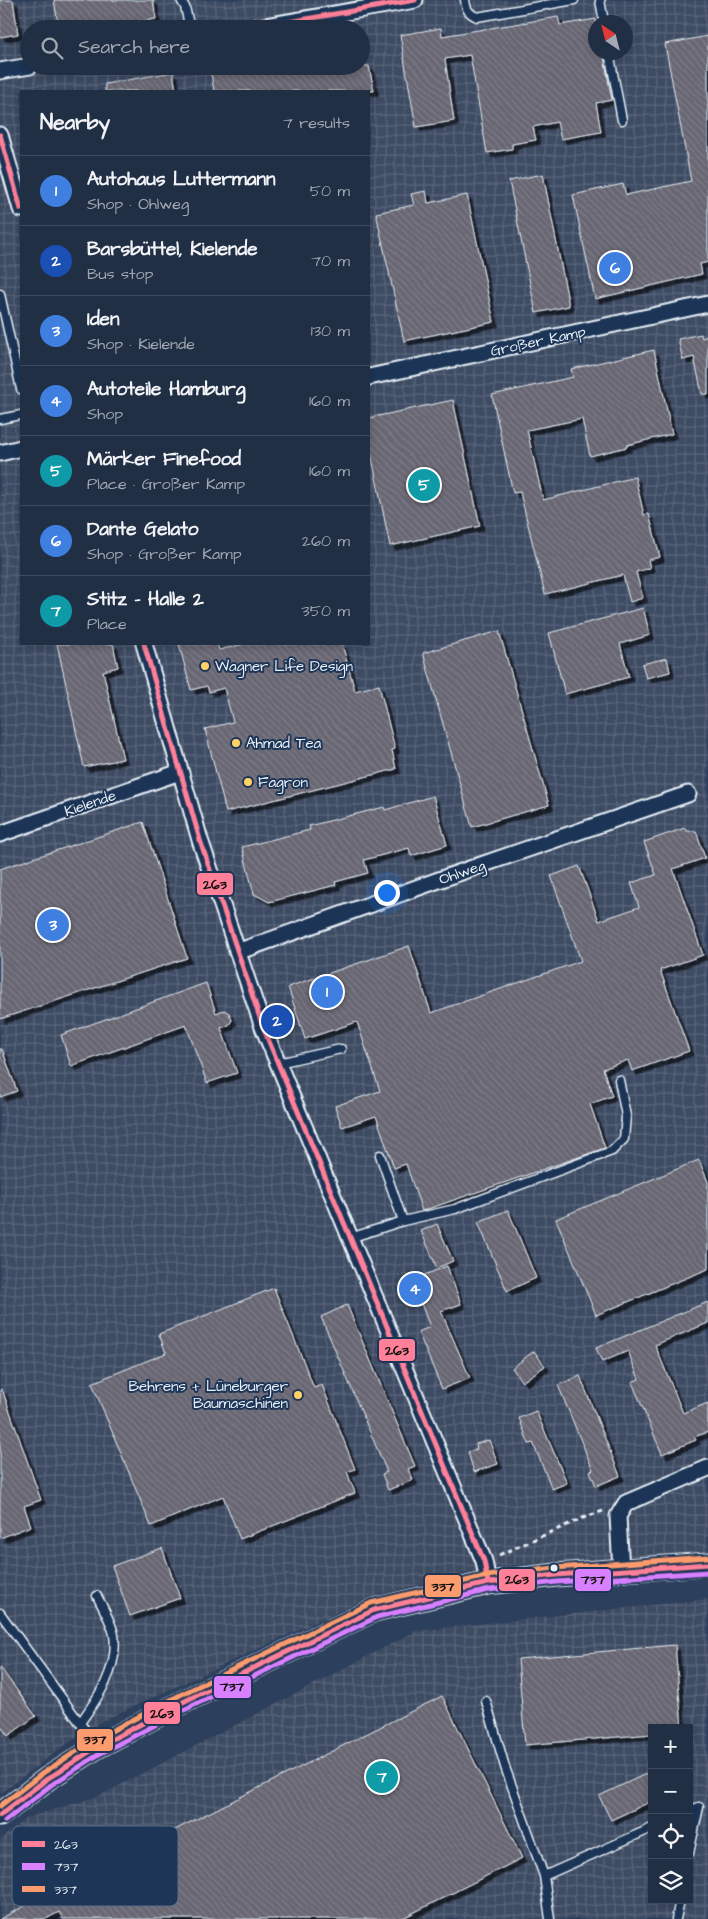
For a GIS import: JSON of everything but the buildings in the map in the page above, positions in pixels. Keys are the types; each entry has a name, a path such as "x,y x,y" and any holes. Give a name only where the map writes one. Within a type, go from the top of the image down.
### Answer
{"main road":[{"path":"0,1815 47,1779 97,1747 187,1700 374,1610 488,1583 556,1575 708,1564"}],"street":[{"path":"300,20 415,0"},
{"path":"0,71 20,68"},
{"path":"0,135 20,205"},
{"name":"Großer Kamp","path":"370,377 708,304"},
{"path":"0,453 20,448"},
{"path":"144,645 180,772 237,952 278,1062 484,1561 488,1583"},
{"name":"Kielende","path":"0,834 180,772"},
{"name":"Ohlweg","path":"237,952 688,794"},
{"path":"621,1571 618,1516 626,1503 708,1468"}],"lane":[{"path":"181,0 188,20"},
{"path":"464,0 470,14 477,17 574,0"},
{"path":"600,0 603,15"},
{"path":"611,60 622,120"},
{"path":"0,294 20,384"},
{"path":"0,419 20,415"},
{"path":"278,1062 341,1049"},
{"path":"350,1238 403,1221 455,1208 612,1151 624,1139 626,1116 618,1080"},
{"path":"380,1155 403,1221"},
{"path":"80,1723 98,1698 115,1658 114,1634 97,1596"},
{"path":"0,1613 97,1747"},
{"path":"486,1701 505,1767 544,1876 550,1919"},
{"path":"693,1809 699,1807 693,1835"},
{"path":"544,1876 648,1830"},
{"path":"676,1919 679,1904"}],"path":[{"path":"484,1561 583,1518 626,1503"}],"shaded area":[{"path":"0,0 708,0 708,1551 654,1557 514,1565 467,1573 370,1597 102,1721 61,1748 0,1794"},
{"path":"708,1599 708,1919 0,1919 0,1840 12,1830 12,1906 178,1906 178,1826 17,1826 26,1818 99,1796 416,1631"}],"transit line":[{"name":"263","path":"301,20 415,0"},
{"name":"263","path":"0,135 20,205"},
{"name":"263","path":"144,645 200,840 263,1027 484,1561 488,1583"},
{"name":"337","path":"0,1806 43,1773 94,1740 184,1693 371,1603 487,1576 555,1568 707,1557"},
{"name":"263","path":"0,1815 47,1779 97,1747 187,1700 374,1610 488,1583 556,1575 708,1564"},
{"name":"737","path":"5,1821 51,1785 101,1753 190,1707 377,1617 489,1590 557,1582 708,1572"}],"place":[{"name":"Dante Gelato","path":"615,268"},
{"name":"Märker Finefood","path":"424,485"},
{"name":"Wagner Life Design","path":"205,666"},
{"name":"Ahmad Tea","path":"236,743"},
{"name":"Fagron","path":"248,782"},
{"name":"Iden","path":"53,925"},
{"name":"Autohaus Luttermann","path":"327,992"},
{"name":"Barsbüttel, Kielende","path":"277,1021"},
{"name":"Autoteile Hamburg","path":"415,1289"},
{"name":"Behrens + Lüneburger Baumaschinen","path":"298,1395"},
{"name":"Stitz - Halle 2","path":"382,1777"}]}
